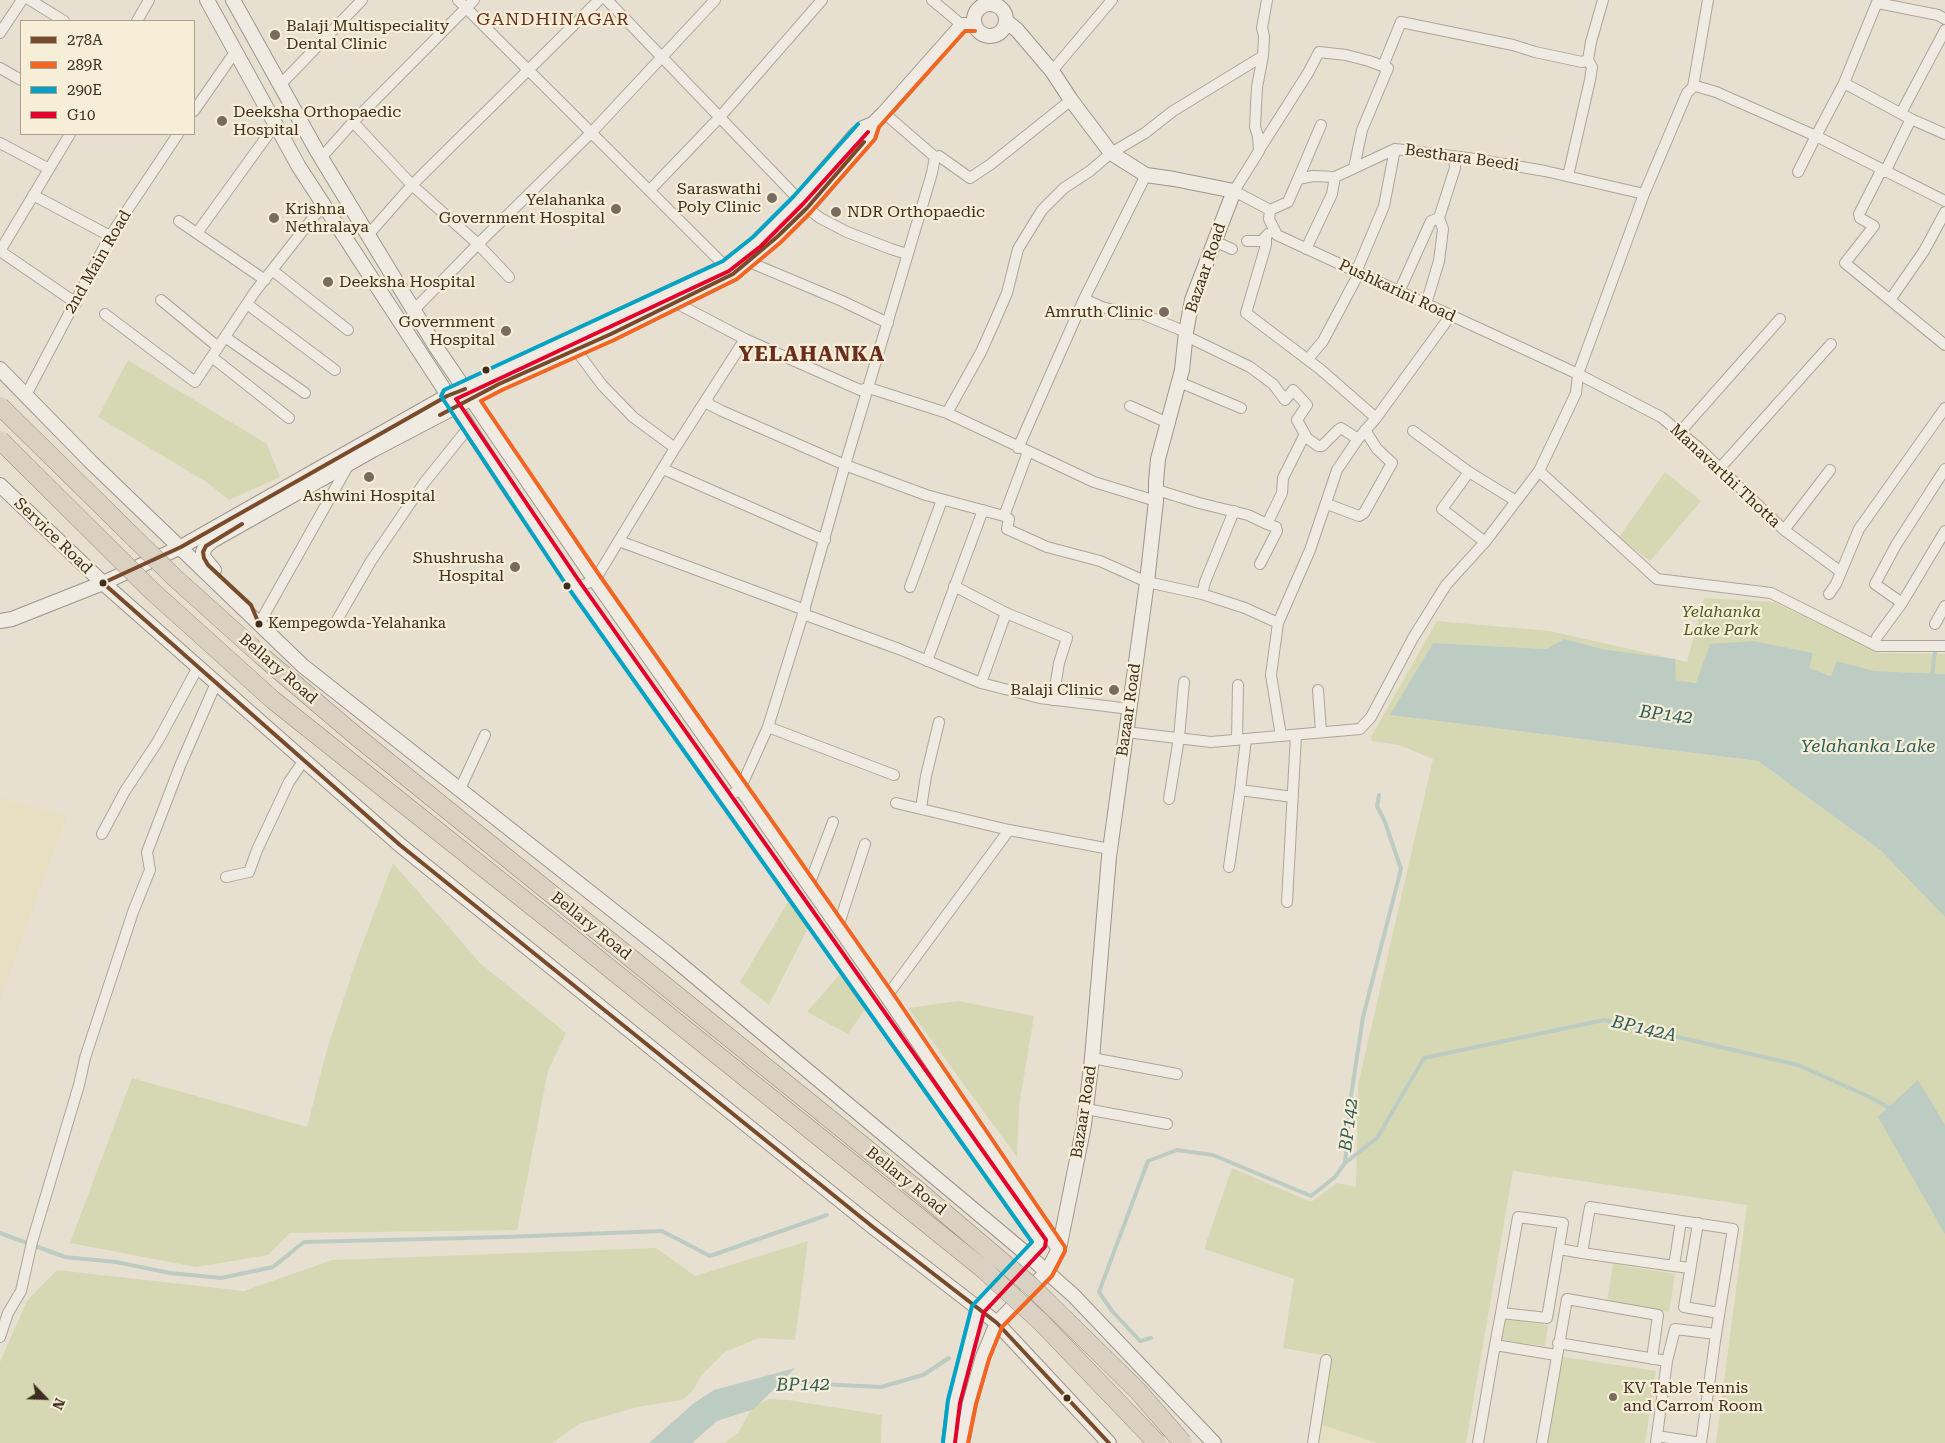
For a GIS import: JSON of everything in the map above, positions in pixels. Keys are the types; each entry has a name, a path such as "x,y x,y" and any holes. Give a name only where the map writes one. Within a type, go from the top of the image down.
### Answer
{"highway":[{"name":"Bellary Road","path":"0,406 175,578 271,664 356,736 900,1175 1002,1260 1138,1391 1183,1443"},
{"name":"Bellary Road","path":"0,440 151,590 273,700 982,1268 1041,1322 1157,1443"}],"main road":[{"path":"207,0 299,167 451,402 576,588 725,799 1052,1249"},
{"path":"233,0 322,158 414,310 468,394 740,789 887,996 1037,1214 1052,1249 1079,1300 1214,1443"},
{"path":"0,621 12,619 103,583 181,547 451,402 729,270 777,238 803,204 870,135 873,124 969,25 976,13 989,2 1003,10 1006,21 1017,30 1052,72 1111,153 1146,175 1234,192"},
{"path":"969,25 982,34 992,36 1002,31 1006,21"},
{"name":"Bazaar Road","path":"1052,1249 1086,1109 1110,849 1147,582 1158,460 1179,382 1192,300 1234,192"},
{"path":"468,394 499,384 576,350 673,298"},
{"path":"0,370 90,461 303,666 667,952 1029,1256"},
{"path":"259,624 251,605 208,565 203,552 206,546 349,464 451,402"},
{"name":"Service Road","path":"0,485 103,583 400,845 873,1227 997,1323 1109,1443"},
{"path":"949,1443 954,1402 978,1309 1029,1256 1052,1249"},
{"path":"1029,1256 1052,1249"},
{"path":"962,1443 970,1403 983,1357 997,1323 1052,1249"},
{"path":"954,1402 970,1403"}],"street":[{"path":"0,32 22,0"},
{"path":"30,0 62,20"},
{"path":"137,20 149,0"},
{"path":"280,85 362,0"},
{"path":"322,158 462,4 474,0"},
{"path":"368,235 412,185 599,0"},
{"path":"606,0 803,204 820,218 847,232 908,254"},
{"path":"414,310 592,132 715,0"},
{"path":"650,190 719,118 822,0"},
{"path":"932,0 969,25"},
{"path":"1052,72 1112,0"},
{"path":"1258,151 1258,136 1255,127 1257,87 1263,56 1264,36 1262,28 1267,0"},
{"path":"1568,176 1590,80 1592,67 1588,60 1591,42 1603,0"},
{"path":"1126,732 1211,742 1360,729 1371,716 1413,638 1446,585 1484,542 1539,471 1576,393 1578,374 1644,194 1687,93 1693,87 1708,0"},
{"path":"1798,172 1844,83 1878,1 1938,15 1945,19"},
{"path":"462,4 729,270"},
{"path":"0,12 6,22"},
{"path":"1383,66 1401,22 1513,45 1574,61 1582,62 1588,60"},
{"path":"1945,30 1925,71 1884,170 1859,214 1860,218 1874,226 1844,263 1945,345"},
{"path":"195,110 235,52"},
{"path":"1270,210 1234,192 1320,52 1346,55 1388,68 1362,130 1354,168"},
{"path":"947,413 981,352 1007,293 1018,249 1042,210 1064,188 1090,171 1111,153 1145,133 1173,111 1263,56"},
{"path":"0,68 20,79"},
{"path":"1844,83 1906,116 1945,134"},
{"path":"1693,87 1696,86 1716,92 1816,136 1945,201"},
{"path":"884,113 935,156 938,156 970,178 991,164 1071,100"},
{"path":"353,122 412,185 478,244 509,277"},
{"path":"196,233 275,124"},
{"path":"1270,210 1288,202 1321,125"},
{"path":"69,135 33,195 4,234 0,251 76,303"},
{"name":"2nd Main Road","path":"26,395 110,236 177,135"},
{"path":"0,143 49,169"},
{"path":"1308,360 1323,341 1358,273 1384,206 1395,149"},
{"name":"Besthara Beedi","path":"1298,180 1313,176 1334,177 1395,149 1477,159 1568,176 1644,194"},
{"path":"725,799 740,789 768,727 804,612 845,464 932,173 935,156"},
{"path":"1426,304 1438,261 1443,229 1439,218 1455,168 1454,157"},
{"path":"1018,448 1084,299 1146,175"},
{"path":"1306,249 1332,194 1334,177"},
{"path":"33,195 110,236"},
{"path":"105,314 195,382 247,304 323,205"},
{"path":"1247,242 1262,241 1266,238 1274,226 1269,219 1270,210"},
{"path":"1890,300 1924,251 1945,212"},
{"path":"1399,292 1431,221 1439,218"},
{"path":"179,221 265,280"},
{"name":"Pushkarini Road","path":"1274,226 1276,235 1578,374"},
{"path":"1266,238 1266,245 1246,313 1308,360 1376,418"},
{"path":"1214,241 1232,249"},
{"path":"745,258 888,322"},
{"path":"272,270 348,330"},
{"path":"673,298 745,339 860,390 869,388 947,413 1018,448 1094,482 1234,511 1276,527 1277,531 1260,564"},
{"path":"1084,299 1102,307 1128,314 1142,314 1186,334 1250,367 1273,384 1286,400 1293,390 1308,405 1297,420 1307,438 1318,446 1322,446 1341,428 1358,439"},
{"path":"160,300 218,347"},
{"path":"247,304 335,370"},
{"path":"1281,736 1271,675 1278,623 1310,550 1337,470 1451,315"},
{"path":"1680,432 1780,319"},
{"path":"225,337 305,393"},
{"path":"576,588 595,580 675,448 745,339"},
{"path":"1720,468 1831,344"},
{"path":"576,350 602,385 632,417 675,448"},
{"path":"212,357 289,418"},
{"name":"Manavarthi Thotta","path":"1578,374 1661,417 1720,468 1784,530 1841,572"},
{"path":"1179,382 1240,408"},
{"path":"707,400 710,405 722,411 845,464 942,500 1004,516 1009,519 1007,529 1046,547 1100,561 1147,582 1202,594 1245,608 1278,623"},
{"path":"1130,406 1168,423"},
{"path":"1829,594 1836,584 1859,529 1945,408"},
{"path":"337,620 371,561 424,483 469,427"},
{"path":"1326,504 1359,516 1364,513 1392,463 1377,449 1365,430"},
{"path":"1413,431 1469,472 1516,501"},
{"path":"1267,524 1282,493 1283,478 1305,434"},
{"path":"1004,516 1028,452"},
{"path":"259,624 349,464"},
{"path":"663,469 825,540"},
{"path":"1902,603 1875,584 1896,545 1945,469"},
{"path":"1784,530 1830,470"},
{"path":"1539,471 1657,579 1771,593 1877,646 1945,646"},
{"path":"1469,472 1442,509 1484,542"},
{"path":"910,587 942,500"},
{"path":"927,660 982,510"},
{"path":"1202,594 1205,582 1234,511"},
{"path":"1877,637 1902,603 1945,531"},
{"path":"619,541 981,682 1053,700 1130,709"},
{"path":"954,586 1006,614 1067,638 1059,663 1053,700"},
{"path":"1935,624 1945,606"},
{"path":"981,682 1006,614"},
{"path":"102,834 125,791 158,741 198,667"},
{"path":"1169,799 1179,738 1184,682"},
{"path":"0,1337 8,1313 21,1292 32,1242 79,1086 85,1058 133,912 150,870 147,852 180,766 216,683"},
{"path":"1229,867 1240,790 1241,739 1238,685"},
{"path":"1318,690 1321,731"},
{"path":"921,808 926,776 939,722"},
{"path":"768,727 894,775"},
{"path":"460,789 485,734"},
{"path":"1287,902 1296,735"},
{"path":"226,877 249,872 257,850 289,782 304,760"},
{"path":"1240,790 1293,797"},
{"path":"896,803 1009,830 1110,849"},
{"path":"808,885 833,822"},
{"path":"887,996 1009,830"},
{"path":"838,927 865,844"},
{"path":"1092,1058 1177,1074"},
{"path":"1086,1109 1167,1124"},
{"path":"1582,1253 1590,1207 1734,1230 1719,1313 1701,1443 1656,1439 1666,1361 1675,1329 1716,1334"},
{"path":"1478,1443 1500,1313 1518,1217 1564,1223 1547,1318 1500,1313"},
{"path":"1674,1266 1681,1221"},
{"path":"1698,1223 1684,1307 1719,1313"},
{"path":"1559,1249 1690,1268"},
{"path":"1542,1443 1565,1302 1568,1300 1658,1315 1652,1359"},
{"path":"1558,1343 1666,1361"},
{"path":"1495,1345 1556,1355"},
{"path":"1313,1443 1326,1360"}],"shaded area":[{"path":"0,798 67,815 0,1000"},
{"path":"1319,1424 1377,1443 1316,1443"}],"green space":[{"path":"128,360 267,444 280,477 229,500 208,483 98,417"},
{"path":"1665,472 1701,501 1650,561 1619,537"},
{"name":"Yelahanka Lake Park","path":"1704,598 1774,602 1879,653 1945,654 1945,674 1874,671 1837,661 1832,676 1808,668 1813,653 1697,683 1676,680 1607,650 1564,639 1546,649 1433,643 1391,715 1758,761 1880,850 1945,917 1945,1443 1716,1443 1747,1205 1513,1171 1466,1443 1377,1443 1319,1424 1329,1356 1283,1348 1294,1279 1204,1249 1232,1168 1311,1202 1337,1183 1356,1187 1358,1085 1433,759 1399,745 1372,741 1371,737 1437,621 1550,631 1687,662"},
{"path":"393,863 480,963 566,1033 548,1071 517,1230 290,1233 268,1255 196,1267 70,1243 132,1078 307,1127 328,1046 356,961"},
{"path":"788,902 809,926 769,1005 740,982"},
{"path":"840,974 866,1008 848,1034 807,1012"},
{"path":"958,1001 1034,1016 1019,1106 1017,1157 908,1008"},
{"path":"808,1241 795,1340 759,1338 725,1352 701,1376 692,1392 682,1400 637,1407 579,1424 552,1443 0,1443 0,1362 27,1301 57,1270 244,1291 332,1260 656,1248 695,1276"},
{"path":"1613,1264 1675,1274 1669,1312 1607,1302"},
{"path":"1504,1319 1548,1325 1545,1346 1501,1340"},
{"path":"1557,1356 1656,1371 1645,1443 1544,1443"},
{"path":"769,1399 788,1400 882,1415 881,1443 725,1443 738,1433 749,1413 759,1404"}],"water":[{"name":"Yelahanka Lake","path":"1564,639 1607,650 1675,659 1676,680 1696,683 1710,644 1753,641 1813,653 1809,668 1831,676 1837,661 1874,671 1945,674 1945,917 1880,850 1758,761 1390,715 1433,643 1546,649"},
{"path":"1918,1080 1945,1125 1945,1234 1878,1117"},
{"path":"795,1368 754,1409 717,1421 692,1443 649,1443 694,1403 714,1390"}],"waterway":[{"path":"1932,678 1935,650"},
{"name":"BP142","path":"1151,1338 1140,1341 1112,1311 1099,1292 1148,1161 1177,1150 1213,1155 1311,1196 1335,1177 1345,1163 1351,1096 1363,1017 1401,869 1385,822 1377,806 1379,795"},
{"name":"BP142A","path":"1345,1163 1377,1138 1424,1058 1604,1020 1798,1065 1872,1098 1891,1109"},
{"path":"0,1233 65,1257 116,1262 170,1273 221,1278 273,1267 304,1242 662,1231 710,1256 827,1215"},
{"name":"BP142","path":"775,1384 780,1382 881,1387 923,1375 949,1358"}],"transit line":[{"name":"289R","path":"968,1443 976,1404 989,1359 1002,1327 1052,1276 1065,1251 1065,1247 892,992 600,576 481,401 614,340 737,279 781,242 811,212 875,139 879,127 965,31 975,31"},
{"name":"290E","path":"858,124 794,196 753,237 723,261 444,390 441,396 567,586 1032,1242 972,1306 948,1400 943,1442"},
{"name":"G10","path":"868,132 803,204 761,246 729,271 456,399 577,578 1046,1240 1045,1247 984,1312 960,1403 955,1443"},
{"name":"278A","path":"440,415 499,384 611,334 733,274 777,237 807,208 864,142"},
{"name":"278A","path":"465,389 447,396 181,547 103,583 400,845 873,1227 997,1323 1109,1443"},
{"name":"278A","path":"242,524 206,546 203,552 204,558 208,565 251,605 259,624"}],"place":[{"name":"Balaji Multispeciality Dental Clinic","path":"275,35"},
{"name":"Deeksha Orthopaedic Hospital","path":"222,121"},
{"name":"Saraswathi Poly Clinic","path":"772,198"},
{"name":"Yelahanka Government Hospital","path":"616,209"},
{"name":"NDR Orthopaedic","path":"836,212"},
{"name":"Krishna Nethralaya","path":"274,218"},
{"name":"Deeksha Hospital","path":"328,282"},
{"name":"Amruth Clinic","path":"1164,312"},
{"name":"Government Hospital","path":"506,331"},
{"name":"Ashwini Hospital","path":"369,477"},
{"name":"Shushrusha Hospital","path":"515,567"},
{"name":"Kempegowda-Yelahanka","path":"259,624"},
{"name":"Balaji Clinic","path":"1114,690"},
{"name":"KV Table Tennis and Carrom Room","path":"1613,1397"}],"district":[{"name":"GANDHINAGAR","path":"553,20"},
{"name":"YELAHANKA","path":"812,355"}]}
